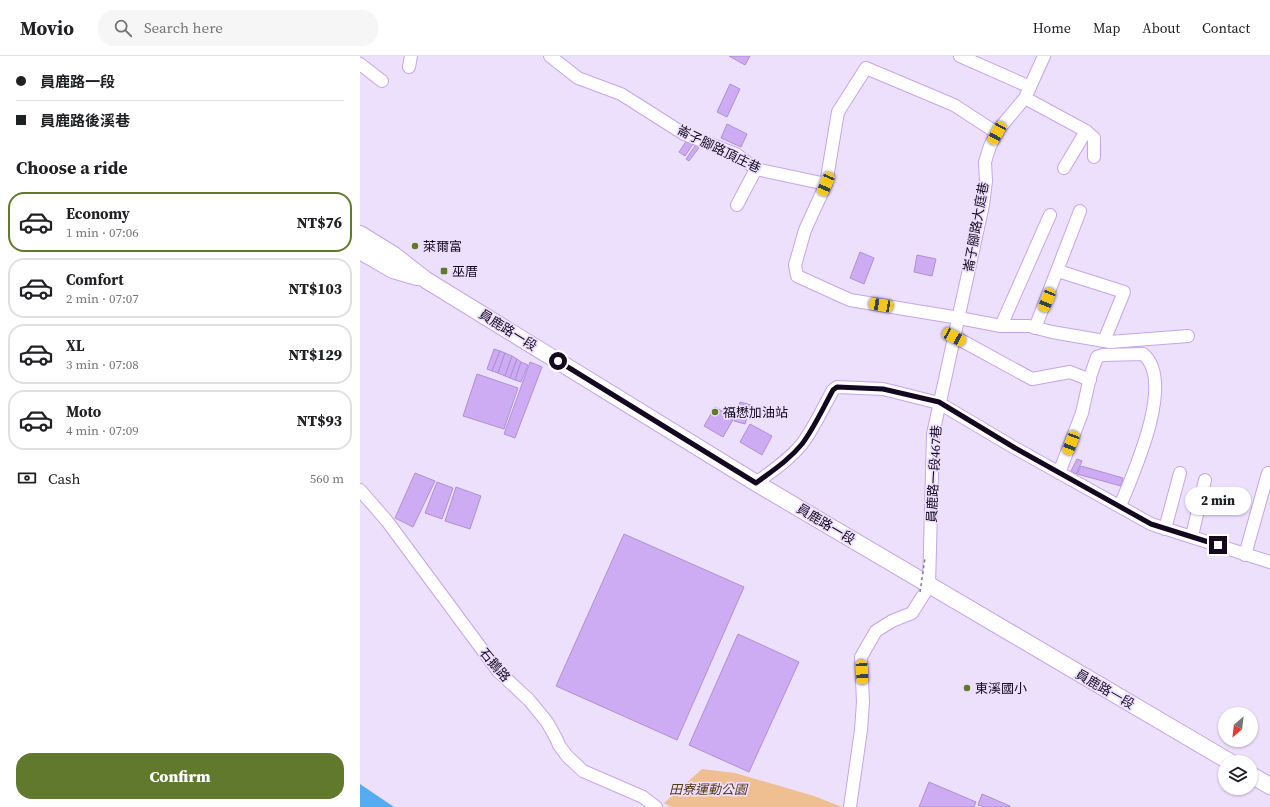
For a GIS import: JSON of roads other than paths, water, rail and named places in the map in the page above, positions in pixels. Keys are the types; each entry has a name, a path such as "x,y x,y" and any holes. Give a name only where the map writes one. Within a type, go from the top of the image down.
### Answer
{"main road":[{"name":"員鹿路一段","path":"360,234 394,255 426,280 756,483 924,589 1218,755"},
{"name":"員鹿路一段","path":"360,251 393,270 426,280"},
{"path":"1258,779 1270,786"}],"street":[{"name":"崙子腳路頂庄巷","path":"550,56 578,78 621,94 684,134 736,154 756,169 826,184"},
{"path":"960,56 1027,92 1086,131 1094,138 1094,157"},
{"name":"崙子腳路大庭巷","path":"959,318 983,205 986,181 985,162 990,146 997,133 1027,92 1044,56"},
{"path":"360,64 382,81"},
{"path":"997,133 954,105 866,68 838,112 826,184 805,230 795,265 797,276 850,300 1001,326 1028,326 1052,332 1110,342 1188,336"},
{"path":"1064,168 1086,131"},
{"path":"737,205 756,169"},
{"path":"1035,328 1058,272 1080,210"},
{"path":"1001,326 1050,215"},
{"path":"1058,272 1124,292 1104,341"},
{"name":"員鹿路一段467巷","path":"924,589 933,434 959,318"},
{"path":"954,337 1032,379 1070,372 1090,380"},
{"path":"1059,472 1082,413 1090,380 1098,357 1103,355 1143,354 1149,359 1154,370 1155,399 1150,427 1120,506"},
{"path":"756,483 786,460 801,445 818,419 833,390 837,387 883,389 939,402 1015,448 1151,524 1270,562"},
{"path":"1245,554 1268,473"},
{"path":"1165,529 1180,474"},
{"path":"1192,536 1205,480"},
{"name":"石鵝路","path":"360,490 387,521 498,671 529,700 547,722 559,745 567,756 583,771 643,797 656,807"},
{"path":"850,807 861,730 863,702 861,657 876,631 892,621 912,613 924,589"}],"water":[{"path":"360,784 394,807 360,807"}],"place":[{"name":"萊爾富","path":"415,246"},
{"name":"巫厝","path":"444,271"},
{"name":"福懋加油站","path":"715,412"},
{"name":"東溪國小","path":"967,688"}],"park label":[{"name":"田寮運動公園","path":"708,789"}]}
